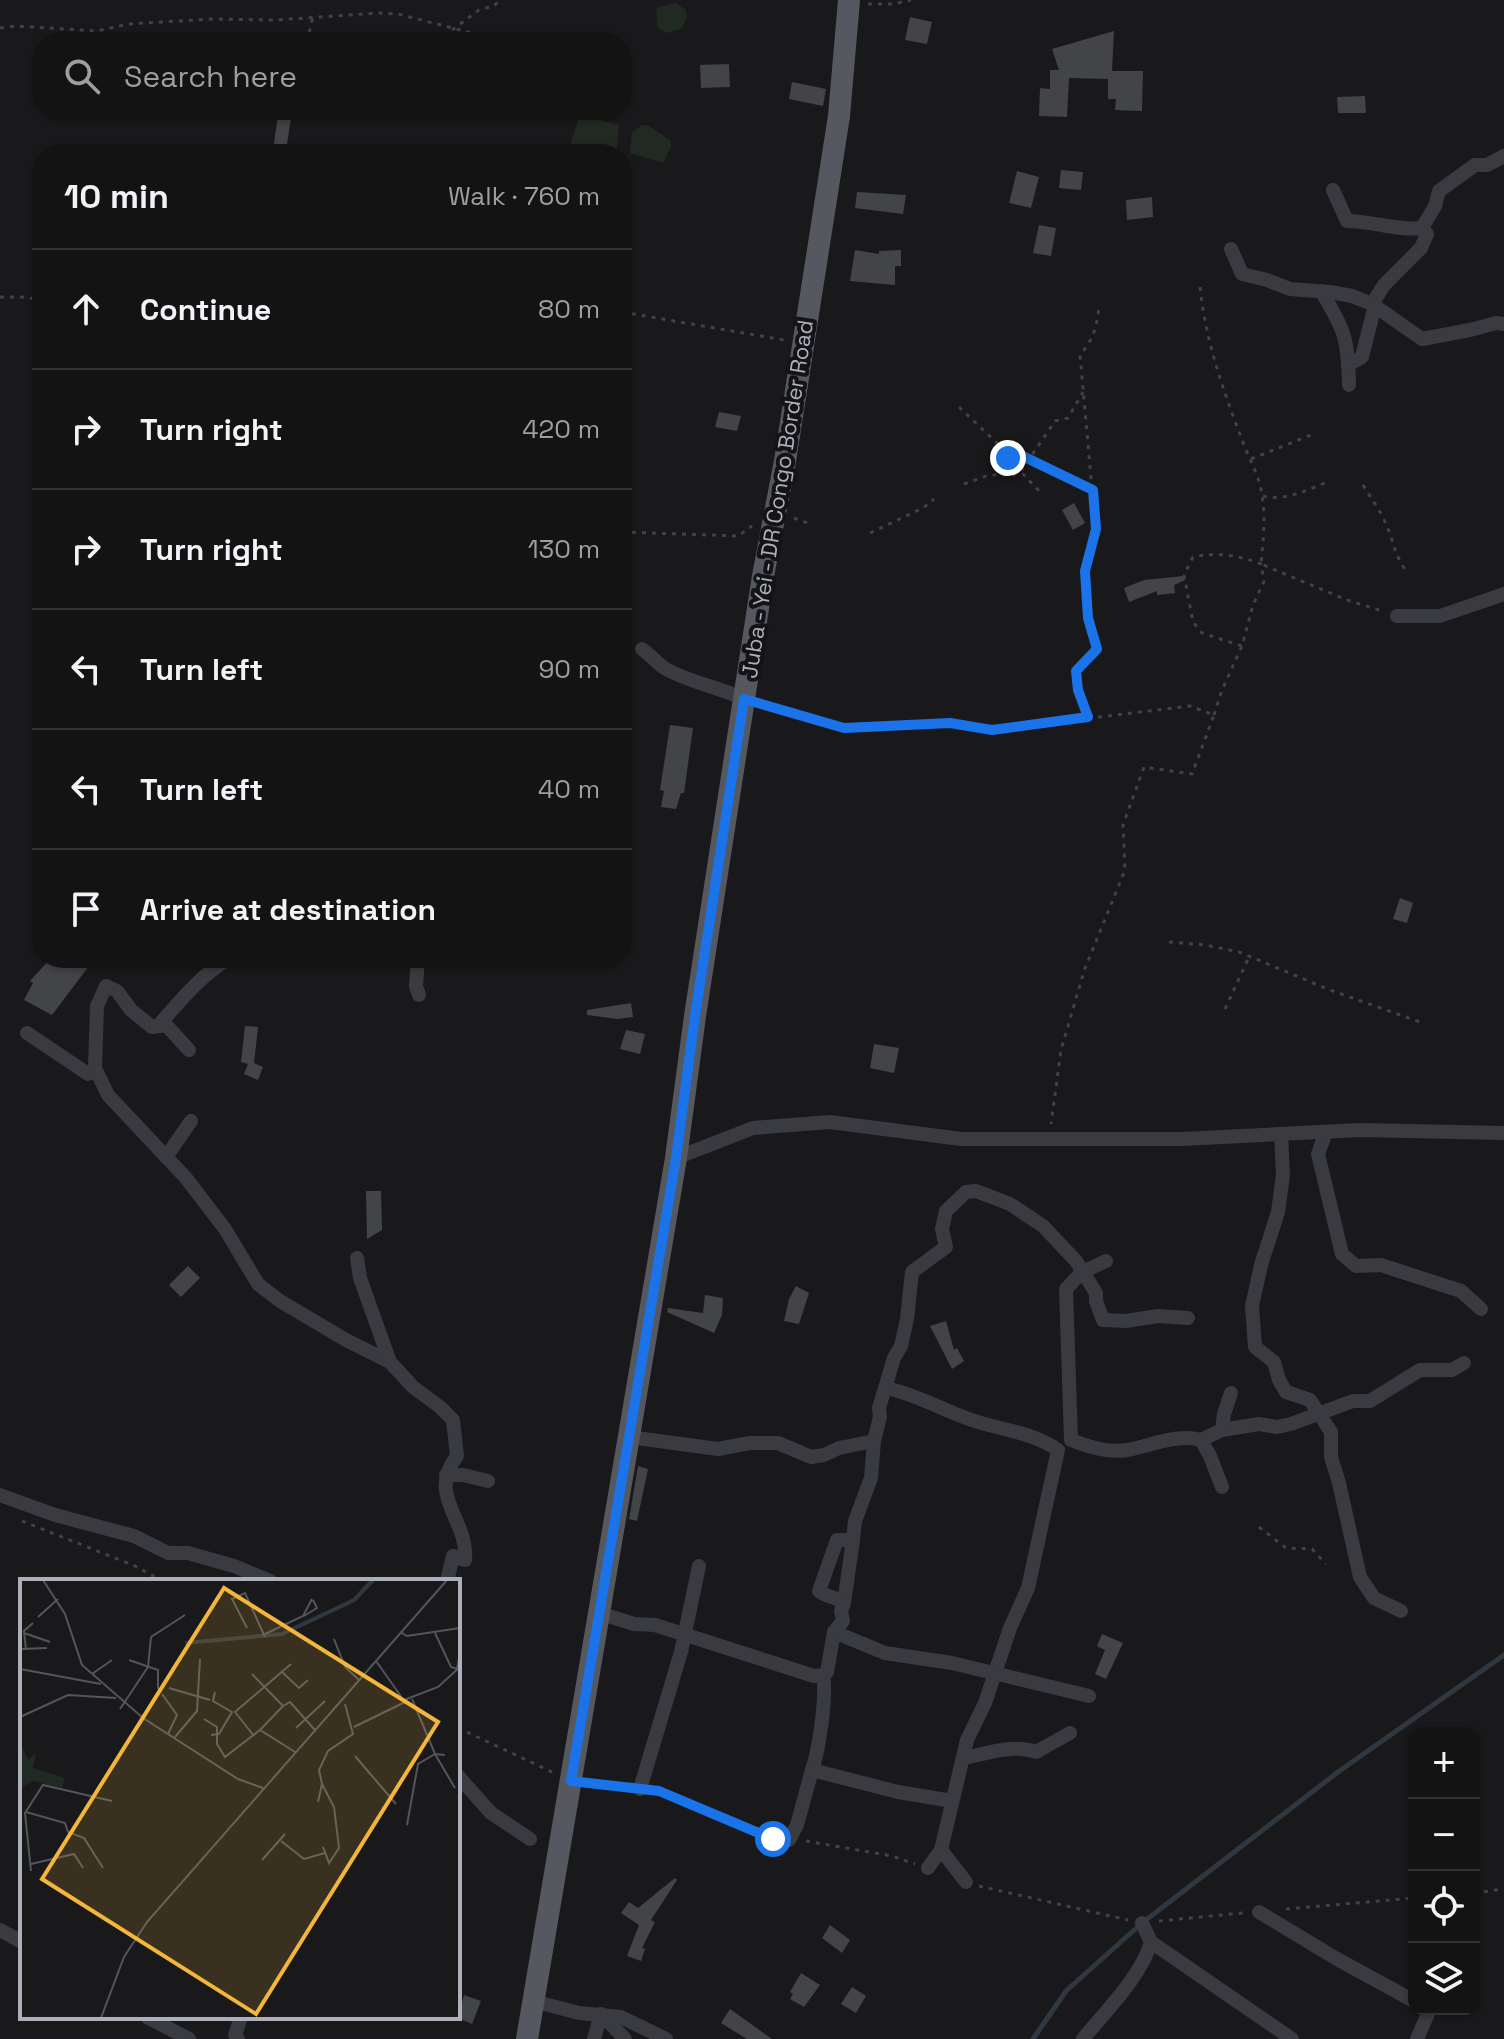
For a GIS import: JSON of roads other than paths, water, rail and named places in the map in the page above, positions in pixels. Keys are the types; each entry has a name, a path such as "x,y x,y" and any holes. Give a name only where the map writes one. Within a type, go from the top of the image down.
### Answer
{"main road":[{"name":"Juba - Yei - DR Congo Border Road","path":"527,2039 676,1158 744,699 839,116 849,2"}],"street":[{"path":"1422,228 1435,206 1439,191 1475,165 1487,165 1504,156"},
{"path":"1333,190 1347,221 1367,221 1404,230 1422,228"},
{"path":"1348,365 1362,357 1374,305 1384,285 1427,240 1422,228"},
{"path":"1231,249 1242,274 1290,289 1352,296 1374,305 1422,339 1496,323 1504,324"},
{"path":"1321,291 1342,325 1348,347 1349,385"},
{"path":"1397,616 1440,616 1504,594"},
{"path":"642,649 663,668 681,677 744,699"},
{"path":"158,1026 188,990 213,968"},
{"path":"417,968 416,986 419,995"},
{"path":"189,1050 166,1025 152,1027 131,1010 117,991 106,986 97,1006 96,1071 108,1095 186,1178 225,1229 258,1284 280,1301 390,1362 413,1387 453,1420 457,1456 447,1470 445,1493 466,1549 465,1560 453,1556 447,1579"},
{"path":"27,1033 88,1074 96,1071"},
{"path":"166,1157 191,1121"},
{"path":"676,1158 753,1128 830,1122 961,1139 1183,1139 1326,1132 1504,1133"},
{"path":"1326,1132 1318,1154 1342,1254 1356,1266 1381,1265 1461,1291 1481,1309"},
{"path":"1281,1134 1283,1175 1278,1212 1253,1295 1253,1338 1260,1353 1274,1362 1286,1392 1310,1400 1331,1432 1331,1457 1360,1577 1374,1598 1401,1611"},
{"path":"599,1613 685,1635 814,1676 827,1672 834,1632 843,1621 841,1611 855,1521 871,1478 879,1408 907,1319 912,1272 946,1247 942,1229 946,1211 966,1192 976,1191 1010,1204 1026,1213 1059,1241 1090,1279 1103,1320 1126,1321 1158,1316 1188,1318"},
{"path":"357,1258 360,1278 390,1362"},
{"path":"1106,1261 1082,1272 1066,1289 1071,1440 1091,1447 1113,1451 1187,1439 1201,1440 1222,1430 1259,1424 1277,1427 1353,1401 1370,1401 1420,1370 1452,1370 1464,1363"},
{"path":"886,1388 971,1420 1036,1438 1058,1450 1055,1473 1039,1526 1028,1588 981,1712 967,1740 941,1850 928,1868"},
{"path":"1222,1430 1231,1393"},
{"path":"629,1437 718,1449 750,1443 778,1443 811,1457 874,1441"},
{"path":"1201,1440 1222,1487"},
{"path":"446,1475 463,1475 488,1481"},
{"path":"0,1495 55,1515 134,1536 168,1553 199,1556 264,1579"},
{"path":"844,1603 819,1591 837,1540 853,1540"},
{"path":"640,1789 685,1635 699,1566"},
{"path":"834,1632 885,1653 928,1658 1089,1696"},
{"path":"789,1840 797,1825 820,1739 825,1691 823,1675"},
{"path":"964,1758 1008,1748 1036,1752 1070,1733"},
{"path":"812,1770 898,1792 952,1801"},
{"path":"460,1778 491,1813 530,1839"},
{"path":"941,1850 966,1882"},
{"path":"1259,1912 1408,1998"},
{"path":"1142,1923 1151,1942 1292,2039"},
{"path":"0,1930 20,1941"},
{"path":"1083,2039 1147,1956 1151,1942"},
{"path":"533,2001 579,2013 621,2017 666,2039"},
{"path":"594,2039 601,2014"},
{"path":"601,2014 625,2039"},
{"path":"1417,2039 1427,2015"},
{"path":"151,2019 189,2039"},
{"path":"238,2039 235,2035 240,2019"}],"waterway":[{"path":"1033,2039 1066,1991 1142,1923 1338,1772 1504,1655"}]}
